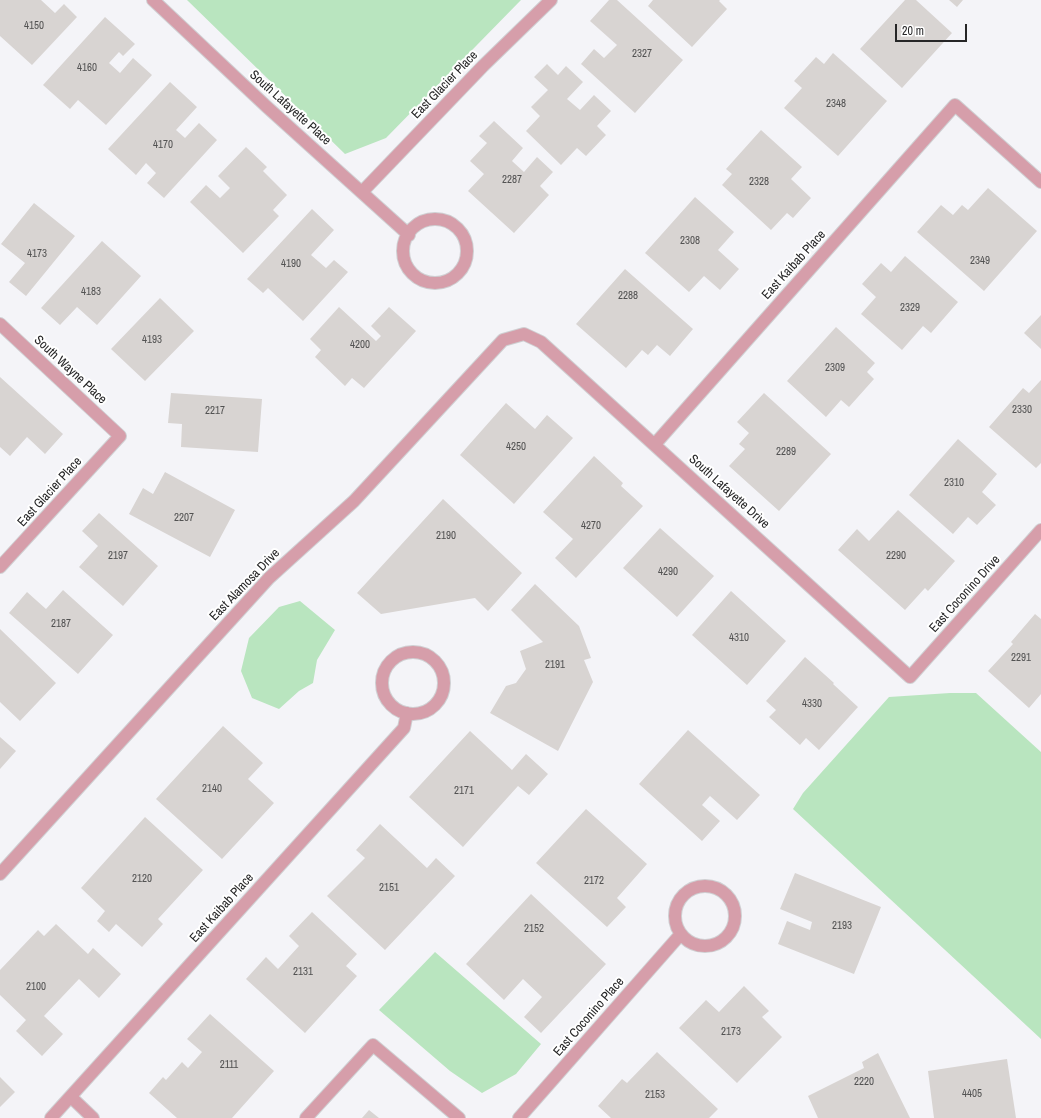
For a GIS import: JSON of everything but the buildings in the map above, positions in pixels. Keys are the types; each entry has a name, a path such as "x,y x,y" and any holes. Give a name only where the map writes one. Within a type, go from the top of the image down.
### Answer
{"street":[{"name":"South Lafayette Place","path":"154,0 267,107 409,235"},
{"name":"East Glacier Place","path":"362,192 483,66 551,0"},
{"name":"East Kaibab Place","path":"655,444 955,105 1041,182"},
{"path":"430,220 441,220 451,224 460,230 465,239 468,250 462,269 454,277 445,282 435,283 425,281 416,276 409,269 405,259 404,249 406,239 409,235 420,223 430,220"},
{"name":"South Wayne Place","path":"0,324 120,436"},
{"name":"South Lafayette Drive","path":"524,334 541,342 910,677"},
{"name":"East Alamosa Drive","path":"0,874 269,578 354,501 415,437 503,340 524,334"},
{"name":"East Glacier Place","path":"0,567 120,436"},
{"name":"East Coconino Drive","path":"910,677 1041,530"},
{"path":"412,651 422,652 434,660 443,672 445,682 443,692 438,701 430,709 421,713 407,713 399,711 390,705 384,696 382,685 383,675 386,666 393,658 402,653 412,651"},
{"name":"East Kaibab Place","path":"51,1118 404,728 407,713"},
{"path":"698,886 718,888 726,894 732,902 735,911 735,922 732,931 725,939 717,944 707,947 697,946 688,942 680,934 676,926 674,916 676,906 681,897 689,890 698,886"},
{"name":"East Coconino Place","path":"519,1118 680,934"},
{"path":"306,1118 373,1044 459,1118"},
{"path":"70,1097 93,1118"}],"green space":[{"path":"187,0 521,0 386,138 345,154"},
{"path":"300,601 335,630 317,660 313,683 299,691 279,709 252,698 241,671 249,638 279,607"},
{"path":"976,693 1041,752 1041,1039 793,809 803,793 889,697"},
{"path":"435,952 541,1044 516,1074 482,1093 450,1071 379,1010"}]}
